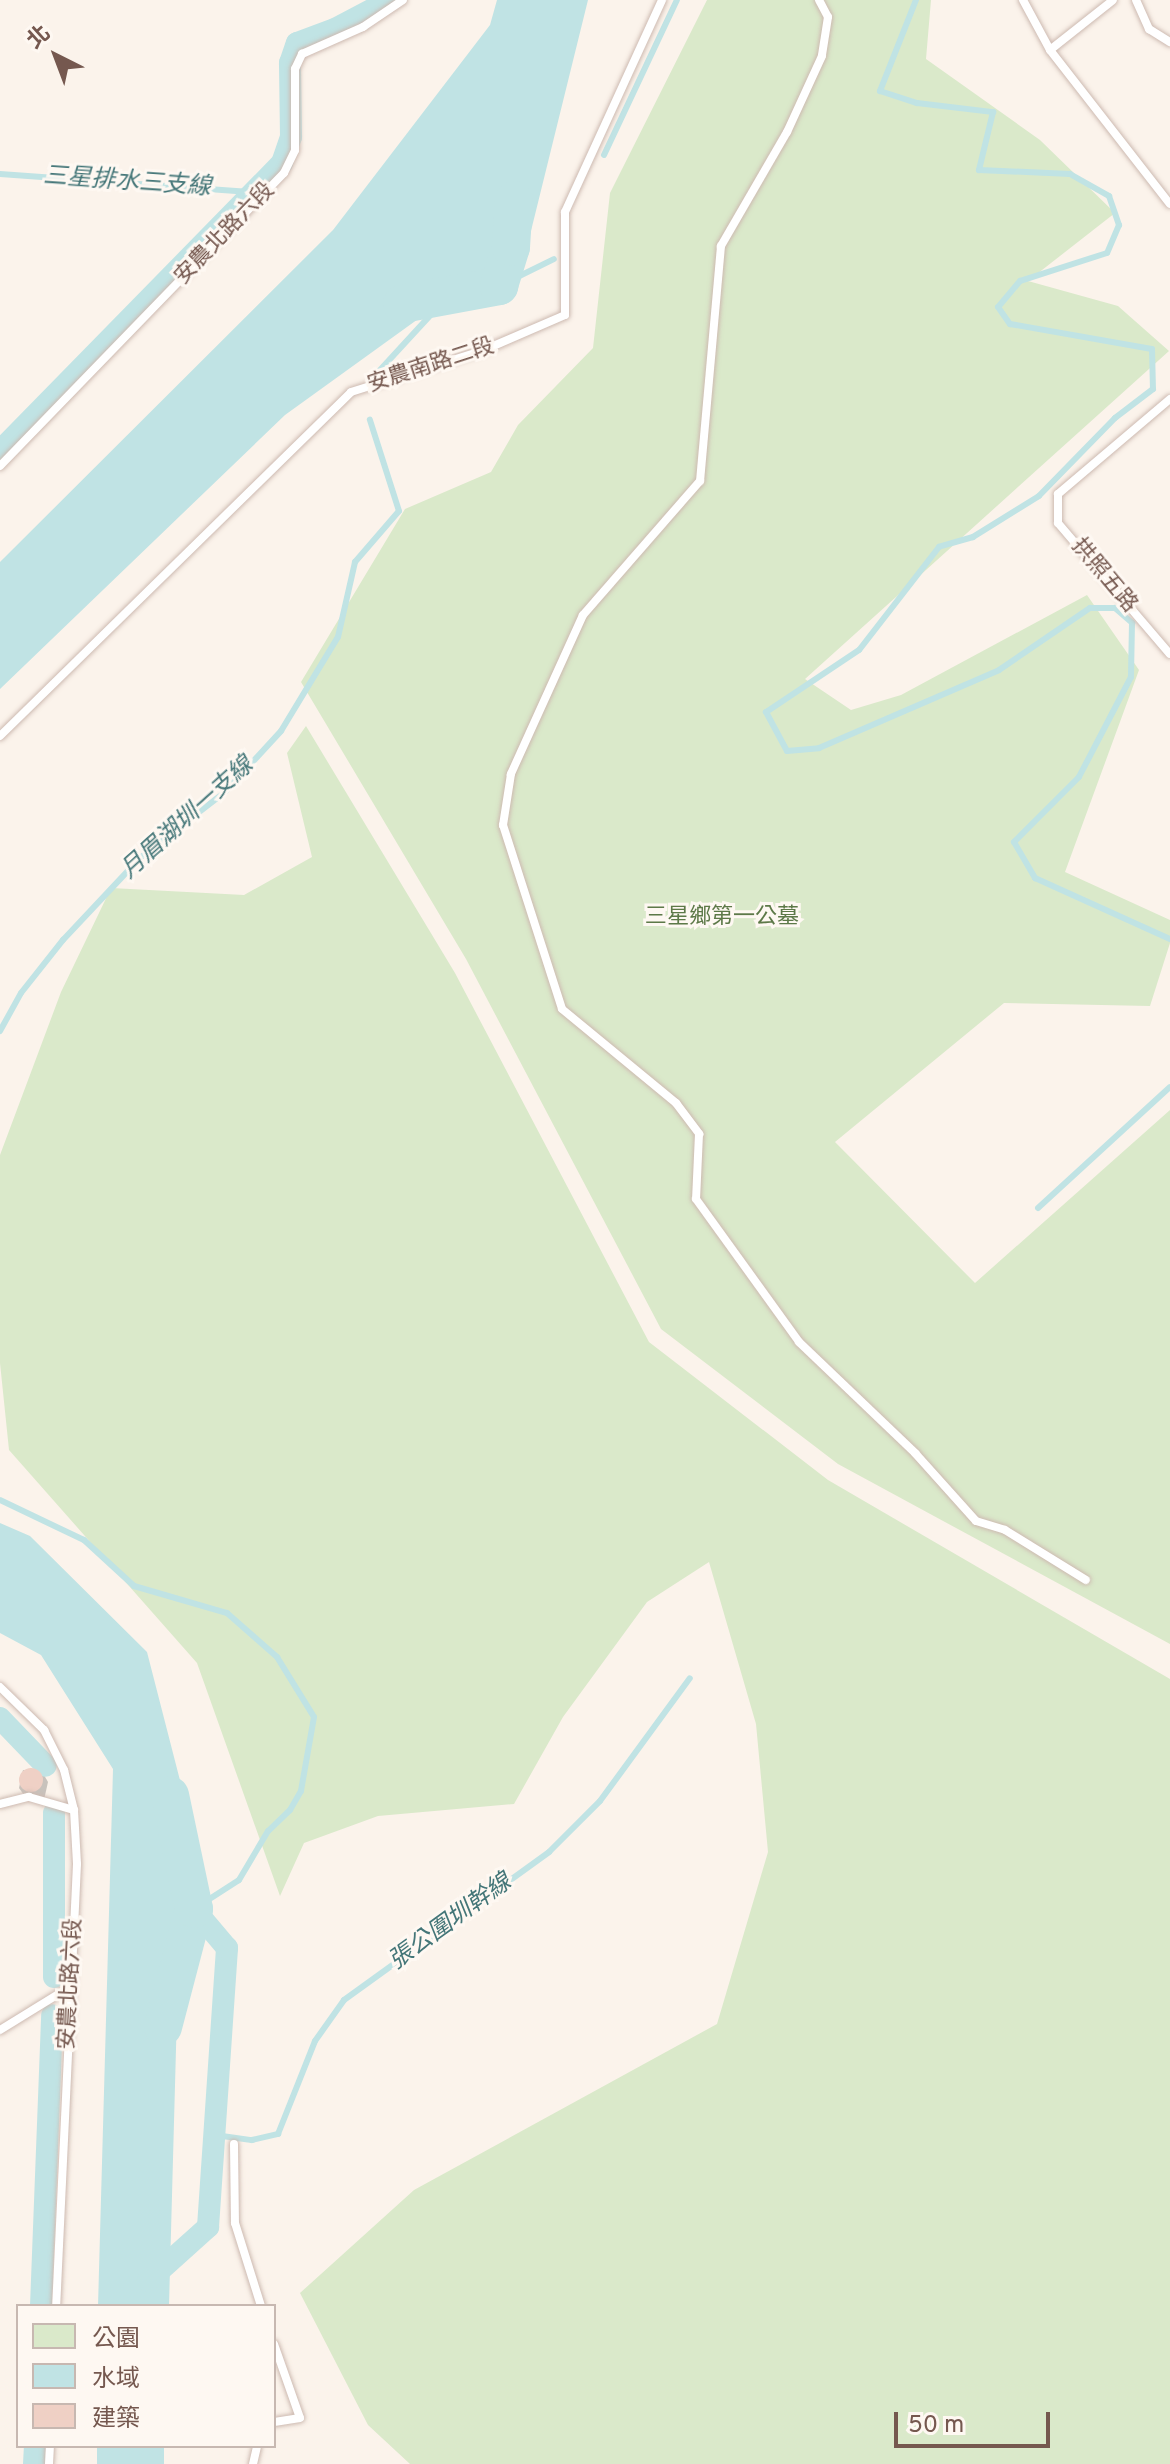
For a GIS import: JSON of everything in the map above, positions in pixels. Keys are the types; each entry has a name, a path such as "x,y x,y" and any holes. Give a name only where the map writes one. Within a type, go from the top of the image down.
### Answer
{"lane":[{"name":"安農北路六段","path":"0,466 284,173 295,150 295,69 302,54 363,27 403,0"},
{"name":"安農南路二段","path":"0,736 351,392 484,350 565,315 565,212 662,0"},
{"path":"819,0 828,17 822,56 780,144 721,246 700,481 583,615 511,774 503,825 562,1009 676,1103 699,1134 696,1199 799,1342 915,1453 976,1521 1005,1530 1086,1580"},
{"path":"1023,0 1050,50 1170,204"},
{"path":"1050,50 1113,0"},
{"path":"1136,0 1149,29 1170,42"},
{"name":"拱照五路","path":"1170,399 1058,494 1058,523 1170,654"},
{"name":"安農北路六段","path":"0,1687 44,1730 64,1770 74,1810 70,1987 56,2304"},
{"path":"0,1804 29,1797 74,1810"},
{"path":"0,2030 70,1987"},
{"path":"234,2144 235,2223 260,2304"},
{"path":"276,2350 300,2418 276,2422"}],"green space":[{"name":"三星鄉第一公墓","path":"707,0 931,0 926,59 1040,140 1115,213 1028,281 1118,306 1169,351 805,679 851,710 901,695 1087,595 1139,670 1065,872 1170,920 1170,943 1150,1006 1004,1003 835,1142 975,1283 1170,1110 1170,1644 838,1464 661,1329 466,959 301,682 405,509 491,472 518,425 593,348 610,193"},
{"path":"306,726 455,973 649,1342 828,1480 1170,1679 1170,2464 410,2464 368,2425 300,2293 414,2190 717,2024 768,1852 756,1724 709,1562 647,1602 563,1717 514,1804 378,1816 304,1843 280,1896 197,1663 9,1450 0,1363 0,1155 61,992 111,888 244,895 312,857 287,753"}],"water":[{"path":"497,0 588,0 529,239 285,415 0,689 0,562 333,230 490,25"},
{"path":"0,1523 30,1536 147,1652 183,1792 169,2304 98,2304 113,1769 41,1655 0,1633"},
{"path":"97,2448 164,2448 164,2464 97,2464"}],"building":[{"path":"31,1768 40,1771 43,1780 40,1789 31,1792 22,1789 19,1780 22,1771"}],"waterway":[{"path":"0,451 282,163 291,137 290,63 297,43 335,29 390,0"},
{"name":"張公圍圳幹線","path":"604,155 677,0"},
{"path":"916,0 880,91 917,103 993,112 979,170 1070,174 1109,196 1119,225 1107,253 1020,281 998,307 1010,324 1152,349 1153,389 1115,418 1039,496 973,537 939,547 859,650 766,712 787,751 819,748 999,670 1090,608 1115,608 1132,623 1131,677 1079,777 1014,842 1035,878 1170,939"},
{"name":"三星排水三支線","path":"0,174 253,192"},
{"path":"402,304 499,286 511,247 514,200"},
{"name":"張公圍圳幹線","path":"499,286 554,259"},
{"name":"月眉湖圳一支線","path":"380,370 448,296"},
{"name":"月眉湖圳一支線","path":"0,1031 21,993 63,940 141,857 225,792 281,731 338,637 355,562 399,511 370,420"},
{"path":"1038,1208 1170,1087"},
{"path":"0,1500 84,1540 134,1586 227,1613 277,1657 314,1717 301,1791 290,1810 268,1831 239,1880 194,1909"},
{"name":"張公圍圳幹線","path":"215,2135 252,2140 278,2134 315,2041 344,2000 549,1852 600,1801 690,1678"},
{"path":"0,1718 46,1766"},
{"path":"163,2027 194,1909 170,1795"},
{"path":"54,1813 54,1977"},
{"path":"148,2281 208,2227 227,1948 194,1909"},
{"path":"41,2304 52,2015"},
{"path":"34,2464 35,2448"}]}
